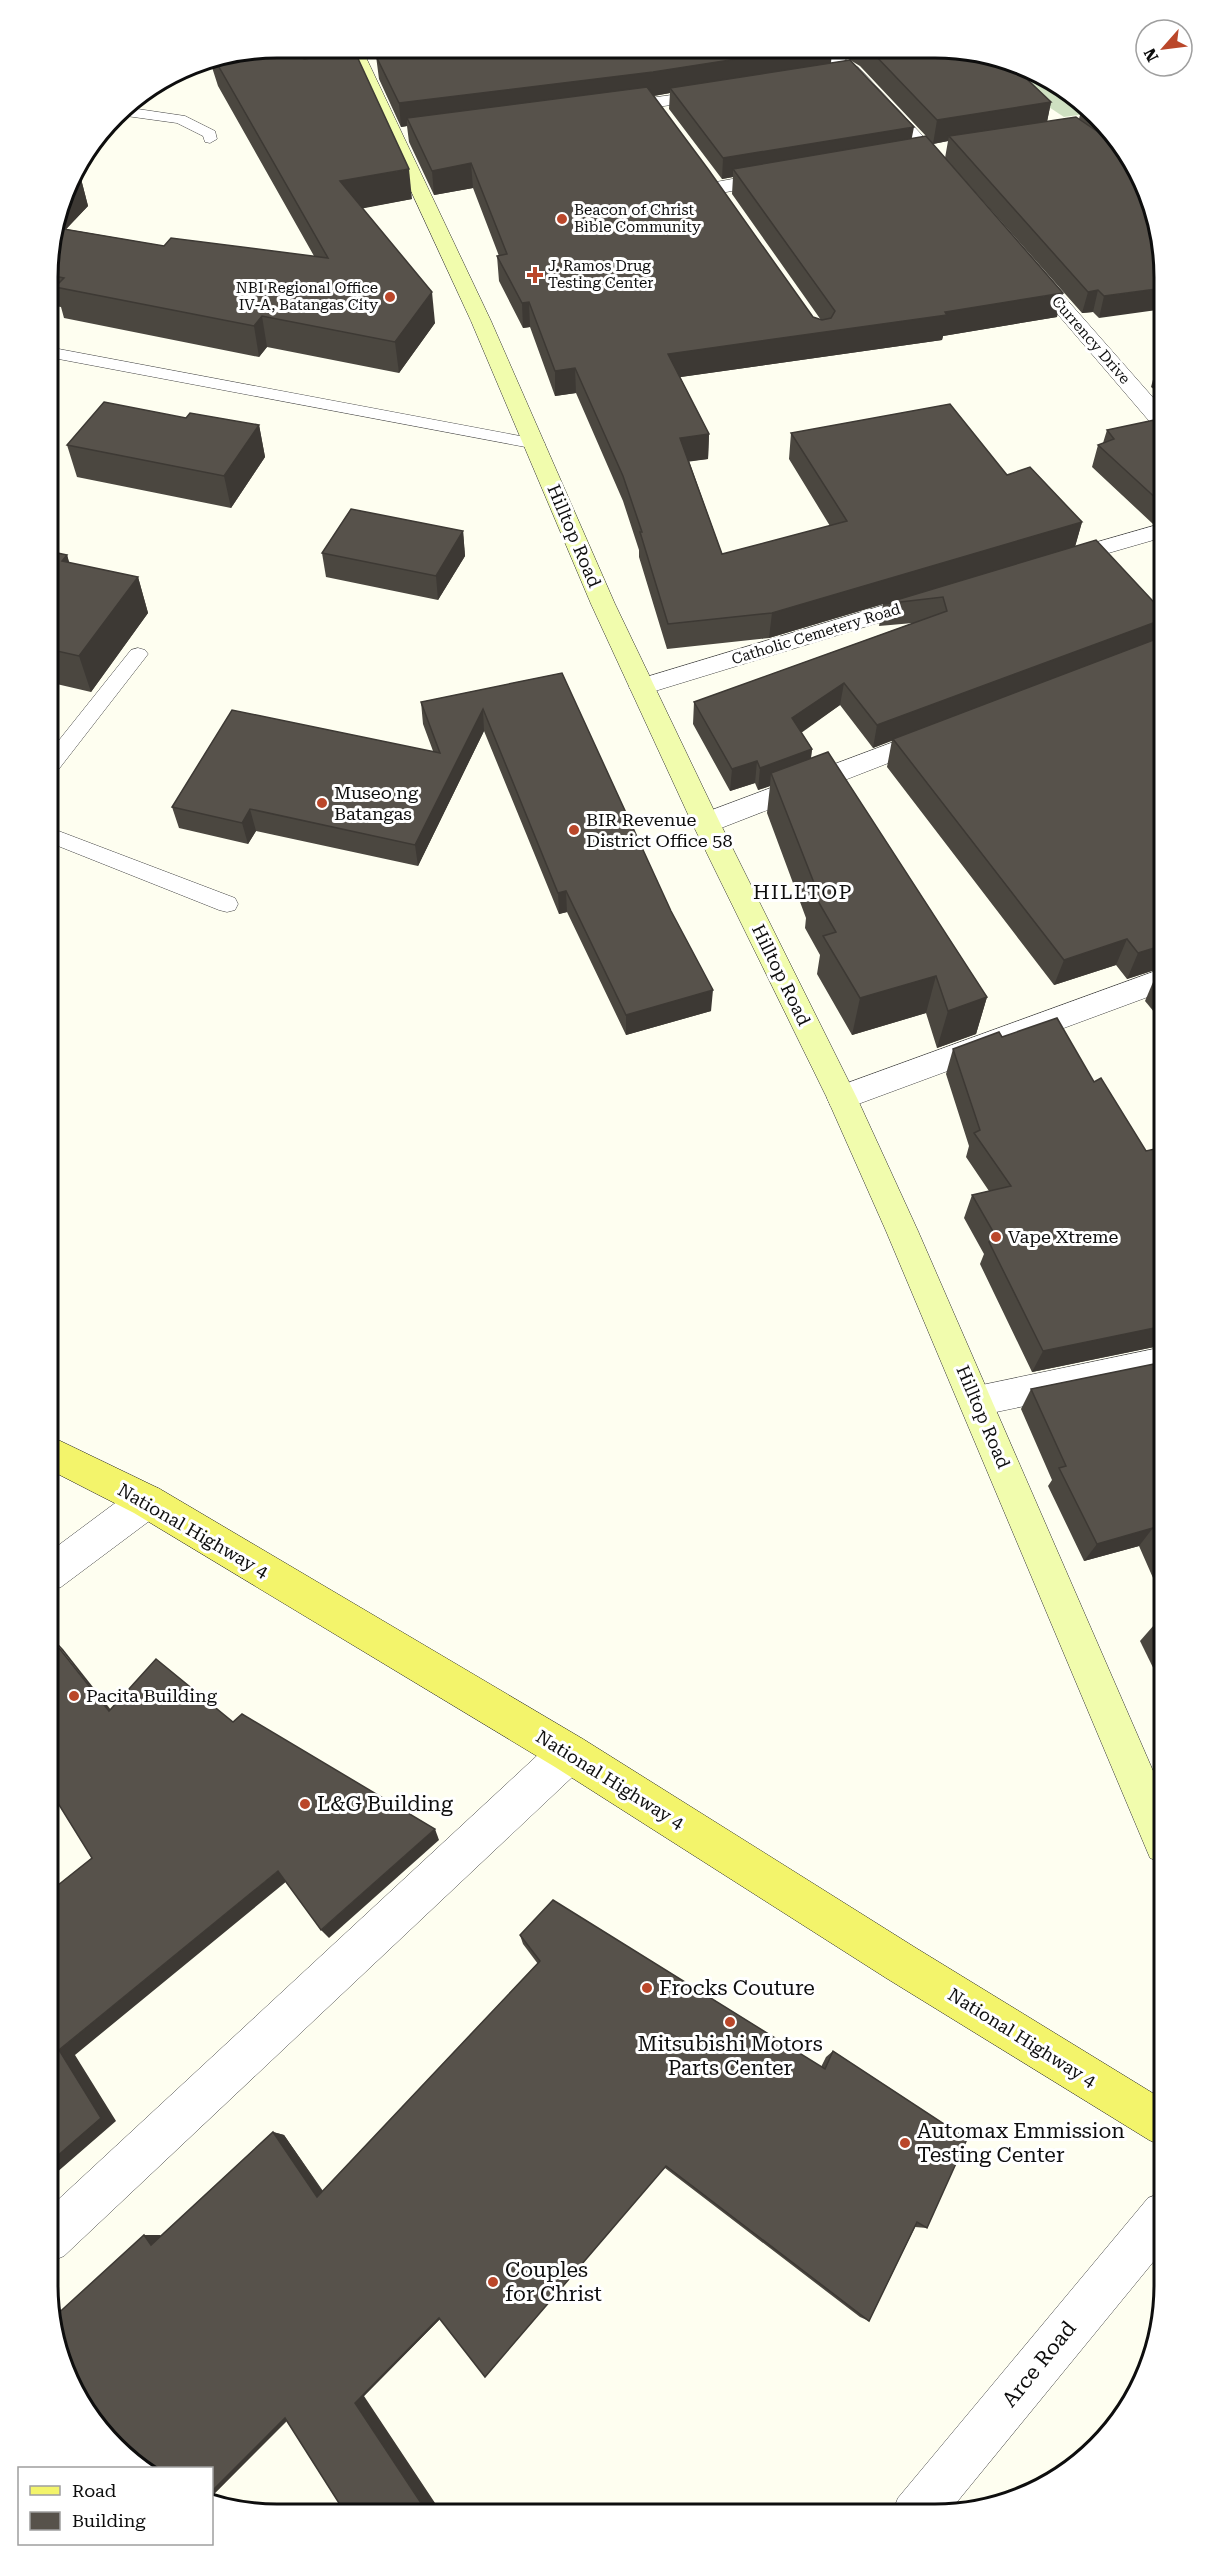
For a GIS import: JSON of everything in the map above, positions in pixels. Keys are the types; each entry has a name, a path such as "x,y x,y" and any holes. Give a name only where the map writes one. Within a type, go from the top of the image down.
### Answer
{"main road":[{"name":"National Highway 4","path":"58,1456 147,1502 569,1753 901,1963 1154,2119"}],"street":[{"name":"Hilltop Road","path":"359,58 401,135 603,604 706,823 842,1098 977,1401 1154,1820"},
{"path":"830,58 853,72 958,187"},
{"path":"830,76 853,72"},
{"path":"595,111 736,90"},
{"path":"653,103 667,122"},
{"path":"904,156 951,148"},
{"path":"702,169 729,206"},
{"path":"716,188 799,174"},
{"name":"Currency Drive","path":"1019,257 1154,412"},
{"path":"1039,566 1154,533"},
{"name":"Catholic Cemetery Road","path":"642,687 948,594"},
{"path":"706,823 949,730"},
{"path":"842,1098 1154,983"},
{"path":"977,1401 1154,1364"},
{"path":"58,1568 147,1502"},
{"path":"58,2231 569,1753"},
{"name":"Arce Road","path":"924,2504 1154,2226"}],"lane":[{"path":"133,113 180,119 210,134 210,139"},
{"path":"58,354 536,444"},
{"path":"58,756 138,654"},
{"path":"58,838 226,904"}],"green space":[{"path":"985,65 1031,81 1056,95 1081,115 1064,117"}],"building":[{"path":"358,58 409,169 340,181 432,292 395,342 262,316 254,326 58,288 58,284 64,278 58,277 64,229 164,246 171,238 328,258 219,67 249,60"},
{"path":"377,58 744,58 653,72 399,103"},
{"path":"878,58 949,59 991,66 1027,79 1051,102 937,120"},
{"path":"850,60 914,127 723,158 670,88"},
{"path":"647,87 813,317 822,320 831,318 835,311 733,169 926,136 1063,293 945,312 947,315 668,354 709,434 680,438 722,554 847,521 791,433 950,404 1007,475 1030,467 1082,522 772,613 668,624 640,532 642,532 623,476 575,368 555,371 529,302 522,303 497,256 507,254 471,163 432,171 407,118"},
{"path":"1076,117 1098,132 1117,156 1142,207 1152,249 1154,289 1104,296 1098,290 1088,292 949,136"},
{"path":"104,402 186,418 190,413 259,425 224,476 67,445"},
{"path":"1154,420 1154,496 1098,445 1114,439 1107,430"},
{"path":"351,509 463,531 436,576 322,553"},
{"path":"1096,540 1154,602 1154,623 877,725 844,683 792,718 812,749 760,768 757,761 732,769 694,702 947,611 943,597 883,604"},
{"path":"58,553 67,555 62,561 138,577 79,656 58,651"},
{"path":"1154,640 1154,948 1138,953 1127,939 1064,960 893,739"},
{"path":"562,673 671,911 713,990 626,1015 566,891 558,893 483,709 415,845 250,809 242,823 172,807 232,710 440,753 421,702"},
{"path":"828,752 987,997 948,1011 936,976 860,998 823,936 836,932 811,889 816,888 771,773"},
{"path":"1057,1018 1094,1082 1101,1078 1146,1151 1154,1149 1154,1328 1043,1351 989,1242 998,1240 972,1195 1011,1186 974,1133 980,1130 953,1049 999,1032 1002,1037"},
{"path":"1154,1364 1154,1530 1153,1528 1097,1544 1059,1468 1066,1466 1031,1389"},
{"path":"58,1647 109,1711 156,1659 233,1722 242,1714 435,1829 321,1930 278,1871 59,2050 101,2118 58,2155 58,1885 92,1858 58,1803"},
{"path":"553,1900 825,2069 833,2051 967,2139 927,2228 917,2222 869,2321 666,2166 485,2377 439,2318 355,2403 422,2504 340,2504 285,2418 213,2490 213,2467 155,2467 113,2430 95,2407 70,2356 60,2312 144,2235 151,2245 273,2132 317,2197 540,1961 520,1935"}],"place":[{"name":"Beacon of Christ Bible Community","path":"562,219"},
{"name":"J. Ramos Drug Testing Center","path":"535,275"},
{"name":"NBI Regional Office IV-A, Batangas City","path":"390,297"},
{"name":"Museo ng Batangas","path":"322,803"},
{"name":"BIR Revenue District Office 58","path":"574,830"},
{"name":"Vape Xtreme","path":"996,1237"},
{"name":"Pacita Building","path":"74,1696"},
{"name":"L&G Building","path":"305,1804"},
{"name":"Frocks Couture","path":"647,1988"},
{"name":"Mitsubishi Motors Parts Center","path":"730,2022"},
{"name":"Automax Emmission Testing Center","path":"905,2143"},
{"name":"Couples for Christ","path":"493,2282"}],"district":[{"name":"HILLTOP","path":"803,892"}]}
